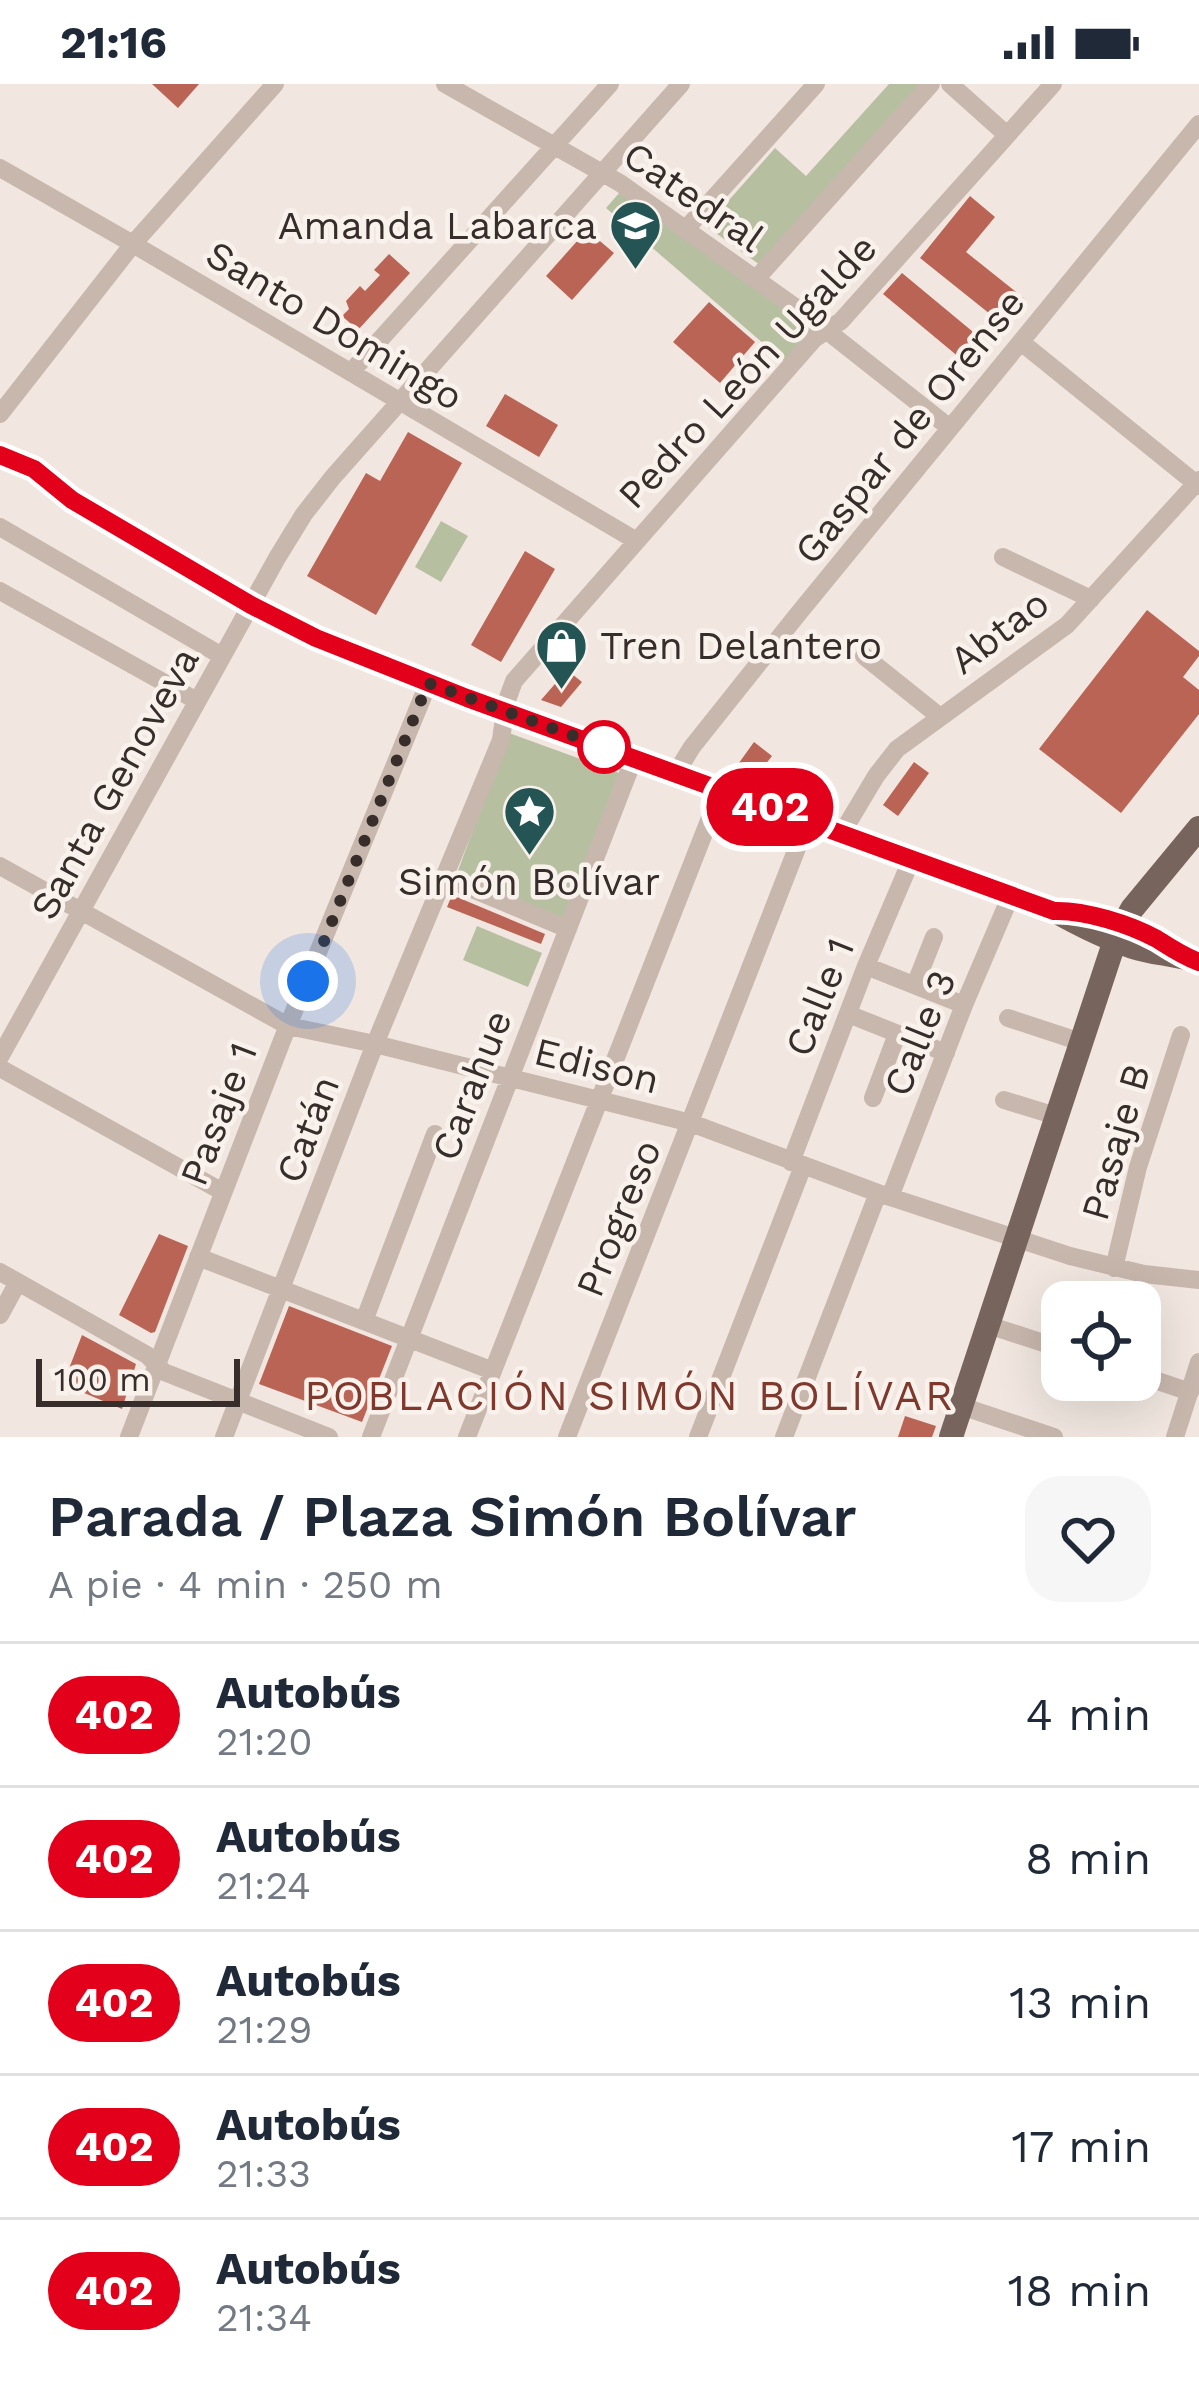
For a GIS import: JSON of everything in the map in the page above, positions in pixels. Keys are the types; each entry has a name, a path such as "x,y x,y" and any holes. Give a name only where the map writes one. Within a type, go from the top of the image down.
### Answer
{"main road":[{"path":"0,459 42,492 72,500 316,638 506,712 1118,933 1137,948 1189,958"},
{"path":"951,1437 1118,933 1199,828"}],"street":[{"path":"0,414 134,244 274,84"},
{"name":"Catedral","path":"445,84 604,174 827,331 950,428"},
{"path":"351,372 610,84"},
{"name":"Santa Genoveva","path":"0,1057 304,514 682,84"},
{"path":"685,230 815,84"},
{"path":"756,279 931,84"},
{"path":"950,84 1007,135"},
{"name":"Pedro León Ugalde","path":"506,712 514,681 635,540 814,339 841,321 1053,84"},
{"name":"Gaspar de Orense","path":"676,773 750,674 1199,124"},
{"name":"Santo Domingo","path":"0,168 635,540"},
{"path":"1021,342 1198,483"},
{"name":"Abtao","path":"842,833 886,761 904,742 1049,639 1198,483"},
{"path":"0,527 222,656"},
{"path":"1003,557 1091,599"},
{"path":"0,591 197,701"},
{"path":"864,656 939,716"},
{"name":"Pasaje 1","path":"129,1437 288,1026 428,683"},
{"name":"Catán","path":"224,1437 375,1044 501,740 506,712"},
{"name":"Carahue","path":"371,1437 634,758"},
{"path":"467,1437 721,790"},
{"name":"Progreso","path":"567,1437 808,820"},
{"name":"Calle 1","path":"698,1437 848,1014 912,858"},
{"name":"Edison","path":"0,866 288,1026 691,1123 1016,1239 1114,1268 1199,1280"},
{"path":"443,877 568,928"},
{"name":"Calle 3","path":"784,1437 1011,895"},
{"path":"915,985 934,937"},
{"path":"866,966 964,1005"},
{"path":"848,1014 946,1054"},
{"path":"1008,1018 1081,1042"},
{"path":"873,1098 897,1034"},
{"name":"Pasaje B","path":"1114,1268 1138,1167 1181,1035"},
{"path":"0,1068 224,1192"},
{"path":"1004,1100 1056,1116"},
{"path":"364,1321 435,1133"},
{"path":"198,1257 493,1371"},
{"path":"0,1315 9,1277 147,1354 164,1372 322,1436"},
{"path":"988,1325 1041,1342"},
{"path":"1175,1437 1199,1362"},
{"path":"1161,1382 1190,1392"},
{"path":"961,1406 1054,1437"}],"green space":[{"path":"889,84 923,84 760,265 706,226 775,148 806,176"},
{"path":"620,192 813,329 786,363 606,208"},
{"path":"441,521 468,536 441,582 415,567"},
{"path":"509,733 619,773 566,920 456,876"},
{"path":"477,926 542,953 528,987 463,960"}],"building":[{"path":"152,84 199,84 178,108"},
{"path":"970,196 995,217 966,252 1026,300 1005,326 920,258"},
{"path":"587,230 614,253 572,300 546,276"},
{"path":"389,254 410,273 358,330 342,316 349,309 346,301 380,275 374,270"},
{"path":"902,273 990,346 972,368 883,294"},
{"path":"709,302 755,342 720,383 673,342"},
{"path":"505,394 558,425 539,457 486,426"},
{"path":"408,432 462,463 376,615 307,576 366,473 380,481"},
{"path":"525,551 555,569 501,662 471,645"},
{"path":"1147,610 1199,651 1183,677 1199,690 1199,714 1121,813 1039,749"},
{"name":"Tren Delantero","path":"567,670 582,682 561,707 541,700"},
{"path":"754,742 772,756 754,779 737,772 736,767"},
{"path":"914,762 929,773 898,816 883,805"},
{"path":"452,895 545,934 541,944 447,907"},
{"path":"159,1234 188,1246 151,1333 119,1315"},
{"path":"289,1306 392,1346 362,1422 259,1384"},
{"path":"82,1335 136,1364 122,1409 63,1384"},
{"path":"905,1416 936,1426 932,1437 898,1437"}],"bus line":[{"name":"402","path":"0,455 34,469 72,500 251,605 342,650 1054,911 1082,912 1146,934 1199,962"}],"place":[{"name":"Amanda Labarca","path":"636,271"},
{"name":"Tren Delantero","path":"561,691"},
{"name":"Simón Bolívar","path":"529,857"}],"district":[{"name":"POBLACIÓN SIMÓN BOLÍVAR","path":"630,1395"}],"route":[{"path":"308,981 428,683 604,747"}]}
